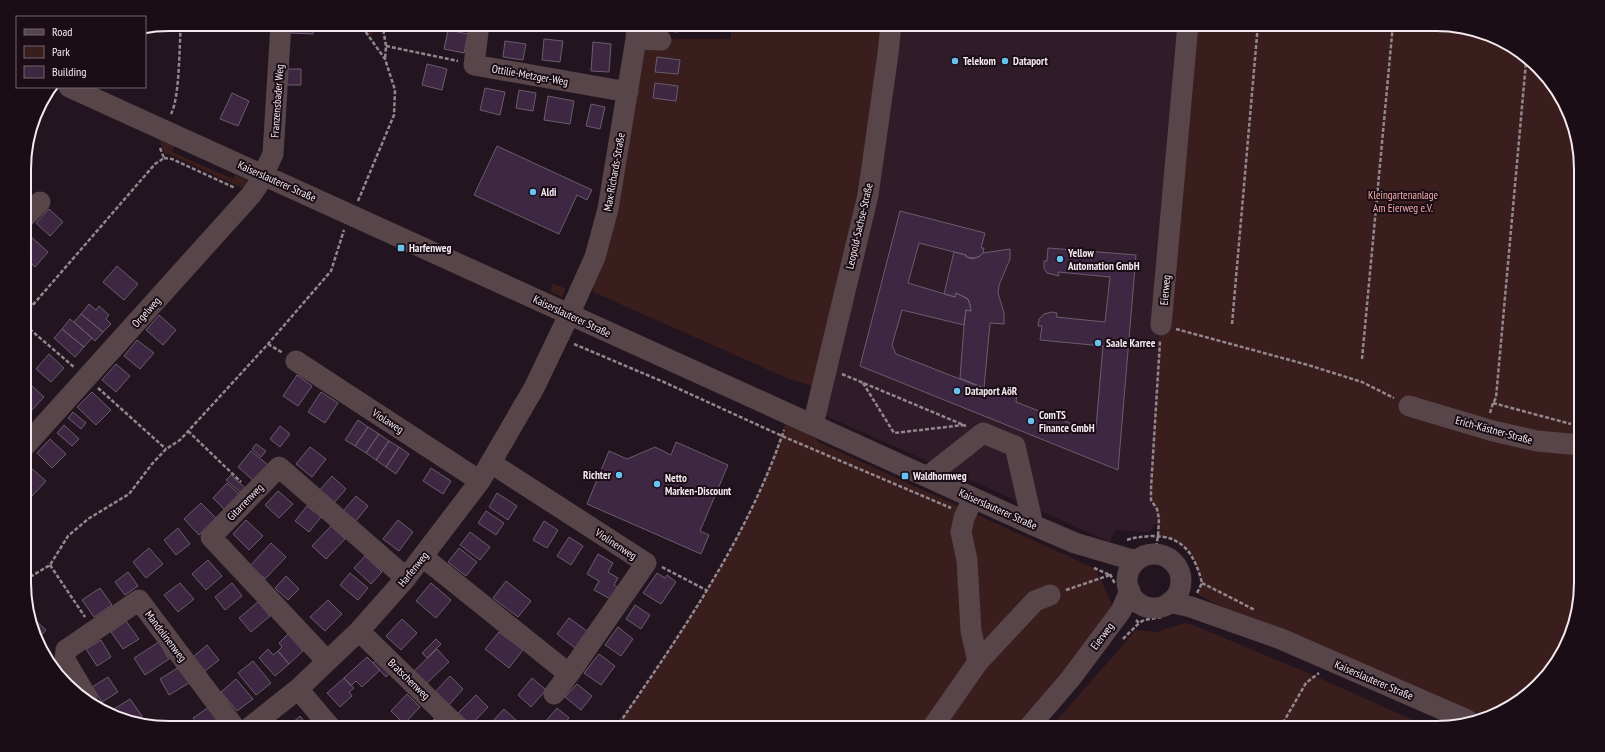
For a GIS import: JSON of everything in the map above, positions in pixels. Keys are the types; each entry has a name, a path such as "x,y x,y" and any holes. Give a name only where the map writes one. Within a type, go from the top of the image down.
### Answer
{"street":[{"name":"Franzensbader Weg","path":"264,175 273,154 281,31"},
{"path":"474,65 479,31"},
{"name":"Leopold-Sachse-Straße","path":"813,425 868,194 890,31"},
{"name":"Eierweg","path":"1162,325 1187,31"},
{"path":"636,32 661,40"},
{"name":"Max-Richards-Straße","path":"569,315 595,257 608,209 628,92 636,32"},
{"name":"Ottilie-Metzger-Weg","path":"474,65 628,92"},
{"name":"Kaiserslauterer Straße","path":"71,88 927,477 969,506 1033,525 1075,543 1136,561"},
{"name":"Orgelweg","path":"31,439 251,195 264,175"},
{"path":"31,211 40,202"},
{"name":"Harfenweg","path":"259,721 298,689 359,631 423,557 480,481 491,463 534,388 569,315"},
{"name":"Violaweg","path":"296,362 480,481"},
{"name":"Erich-Kästner-Straße","path":"1409,406 1493,431 1537,441 1574,444"},
{"path":"927,477 983,433 1015,446 1033,525"},
{"name":"Violinenweg","path":"491,463 646,564 554,694"},
{"name":"Gitarrenweg","path":"328,661 211,537 279,467 406,578"},
{"path":"969,506 961,532 967,560 972,631 978,662"},
{"name":"Kaiserslauterer Straße","path":"1075,543 1110,566 1129,586 1139,603 1139,612"},
{"path":"1136,561 1157,545 1164,555 1175,564 1181,576 1172,601 1163,606 1154,607 1139,612"},
{"path":"423,557 569,674"},
{"name":"Eierweg","path":"1034,721 1070,678 1121,611 1129,586 1128,573 1136,561"},
{"path":"937,721 978,662 1035,601 1050,595"},
{"name":"Mandolinenweg","path":"83,691 65,660 66,650 139,600 229,721"},
{"name":"Kaiserslauterer Straße","path":"1172,601 1281,639 1463,718"},
{"name":"Eierweg","path":"1070,678 1139,612"},
{"name":"Bratschenweg","path":"359,631 452,721"},
{"path":"298,689 325,721"}],"path":[{"path":"164,158 157,141 173,109 177,90 181,31"},
{"path":"31,576 50,565 68,536 88,520 128,494 156,459 166,449 180,440 268,344 331,271 343,233 352,216 394,115 396,90 385,59 365,31"},
{"path":"384,31 386,46 385,59"},
{"path":"1232,324 1257,31"},
{"path":"1362,359 1391,31"},
{"path":"386,46 474,65"},
{"path":"1526,65 1496,398 1493,403 1571,424"},
{"path":"31,307 156,164 164,158 172,159 251,195"},
{"path":"1157,545 1157,509 1151,500 1151,488 1162,325 1362,382 1409,406"},
{"path":"558,337 666,383 782,436 969,506"},
{"path":"826,367 983,433"},
{"path":"863,383 894,433 964,425"},
{"path":"621,721 653,674 729,554 758,498 789,414"},
{"path":"188,431 253,494"},
{"path":"1115,555 1123,542 1135,537 1157,545 1175,540 1189,550 1198,567 1202,583"},
{"path":"646,564 659,565 706,590"},
{"path":"50,565 94,631"},
{"path":"1050,595 1110,575 1088,566"},
{"path":"1139,612 1139,623 1172,601"},
{"path":"1284,721 1306,683 1324,668 1320,657"}],"shaded area":[{"path":"887,31 1181,31 1151,500 1157,509 1159,519 1149,532 1115,530 1110,542 824,415"}],"green space":[{"path":"367,31 375,31 370,36"},
{"path":"731,31 890,31 868,195 812,386 787,378 593,292 595,257 636,39 731,39"},
{"name":"Kleingartenanlage Am Eierweg e.V.","path":"1192,31 1454,32 1472,36 1505,49 1534,71 1556,100 1569,133 1573,151 1574,592 1567,627 1556,652 1534,681 1505,703 1480,714 1463,718 1281,639 1197,594 1202,583 1196,564 1189,552 1180,543 1172,539 1158,536 1157,509 1151,500 1161,325"},
{"path":"161,140 174,146 172,152 233,179 235,175 246,180 247,183 245,187 240,187 169,154 165,154 160,142"},
{"path":"552,283 566,289 562,297 551,292"},
{"path":"789,414 820,443 1096,569 1113,607 1097,631 1020,721 621,721 653,674 729,554 757,498"},
{"path":"1185,623 1193,625 1308,673 1415,721 1056,721 1136,630 1157,632"}],"building":[{"path":"291,31 313,31 313,34 291,33"},
{"path":"448,31 468,34 464,53 444,49"},
{"path":"544,39 563,41 560,62 542,60"},
{"path":"505,41 526,44 523,60 503,57"},
{"path":"593,42 611,44 609,72 591,71"},
{"path":"657,57 680,60 678,74 655,72"},
{"path":"427,64 447,69 442,90 422,85"},
{"path":"284,69 301,69 301,85 283,85"},
{"path":"655,83 678,86 676,101 653,98"},
{"path":"485,88 505,92 500,115 480,110"},
{"path":"519,90 536,93 533,111 516,108"},
{"path":"232,93 249,101 238,126 220,119"},
{"path":"548,96 574,101 570,124 544,120"},
{"path":"591,104 605,107 600,129 586,126"},
{"name":"Aldi","path":"497,146 592,190 587,200 577,195 559,234 474,195"},
{"path":"49,209 63,222 50,236 36,223"},
{"name":"Saale Karree","path":"900,211 985,233 981,248 984,248 983,253 976,258 966,257 966,255 919,243 908,283 955,297 956,293 968,299 971,311 966,310 964,325 902,310 892,345 896,354 988,390 1017,392 1016,402 1090,431 1096,428 1103,346 1040,340 1042,326 1038,326 1039,319 1044,314 1052,312 1057,313 1056,317 1105,322 1110,277 1058,272 1059,276 1047,273 1044,268 1044,261 1047,261 1048,248 1136,255 1118,470 860,366"},
{"path":"31,237 48,252 35,267 31,263"},
{"path":"1010,249 1010,259 999,285 998,293 1004,313 1004,324 990,323 984,388 960,378 966,310 971,311 968,299 956,293 955,297 944,294 954,252 966,255 966,257 972,259 983,253"},
{"path":"117,266 138,284 124,300 103,282"},
{"path":"89,304 96,310 99,306 109,315 106,319 111,324 103,332 81,314"},
{"path":"81,314 103,332 95,341 74,322"},
{"path":"159,315 176,330 163,345 146,330"},
{"path":"70,319 92,338 84,347 62,329"},
{"path":"62,329 84,347 75,357 54,338"},
{"path":"137,340 154,353 140,369 124,356"},
{"path":"49,354 64,368 51,382 36,369"},
{"path":"116,364 130,376 116,392 102,380"},
{"path":"297,375 312,386 298,406 283,396"},
{"path":"32,386 44,397 31,411"},
{"path":"92,392 111,410 96,425 77,407"},
{"path":"321,392 338,403 325,423 308,412"},
{"path":"73,412 86,423 81,429 68,418"},
{"path":"358,420 368,427 355,446 345,440"},
{"path":"64,425 79,439 72,446 57,433"},
{"path":"280,426 290,434 280,447 270,439"},
{"path":"368,427 379,434 366,453 355,446"},
{"path":"379,434 389,441 376,460 366,453"},
{"path":"50,439 66,454 52,468 37,453"},
{"path":"389,441 399,447 386,467 376,460"},
{"name":"Netto Marken-Discount","path":"676,442 728,465 700,531 709,535 701,554 587,504 609,451 627,459 655,447 671,455"},
{"path":"256,444 266,451 261,457 252,449"},
{"path":"310,447 326,459 312,477 296,464"},
{"path":"399,447 409,454 396,474 386,467"},
{"path":"251,451 268,465 254,481 238,467"},
{"path":"31,468 46,481 32,496 31,495"},
{"path":"431,468 451,481 443,494 423,481"},
{"path":"231,475 245,488 240,492 226,480"},
{"path":"332,476 346,489 333,504 319,491"},
{"path":"227,483 240,495 225,510 213,498"},
{"path":"278,491 293,504 279,518 265,505"},
{"path":"497,493 517,506 508,520 489,507"},
{"path":"356,496 368,506 355,522 343,511"},
{"path":"201,503 216,518 199,535 184,519"},
{"path":"307,506 321,517 309,532 295,521"},
{"path":"486,511 504,523 496,535 478,523"},
{"path":"246,520 263,536 249,550 233,534"},
{"path":"398,520 413,532 399,551 383,539"},
{"path":"544,521 558,530 547,548 533,540"},
{"path":"331,526 345,539 326,559 312,546"},
{"path":"178,528 190,544 176,555 164,540"},
{"path":"470,532 490,547 480,560 460,545"},
{"path":"569,537 583,546 571,565 557,556"},
{"path":"271,543 286,557 265,579 250,566"},
{"path":"149,548 163,564 146,578 133,562"},
{"path":"459,548 477,562 466,576 448,562"},
{"path":"598,554 613,563 608,572 618,578 614,585 619,588 612,600 594,590 599,581 587,574"},
{"path":"365,556 382,572 371,584 354,568"},
{"path":"208,560 222,576 206,590 192,574"},
{"path":"128,572 138,586 125,595 115,582"},
{"path":"350,573 368,588 358,600 340,585"},
{"path":"657,573 665,578 667,575 676,582 661,604 643,593"},
{"path":"286,576 299,589 288,600 275,588"},
{"path":"506,581 531,601 518,617 493,598"},
{"path":"180,583 194,599 178,612 164,595"},
{"path":"232,583 242,596 225,610 215,597"},
{"path":"431,583 451,600 436,618 416,601"},
{"path":"100,588 112,605 94,617 82,600"},
{"path":"328,600 342,614 325,631 310,617"},
{"path":"258,602 270,616 251,632 239,618"},
{"path":"635,605 650,615 641,629 626,619"},
{"path":"569,618 587,631 575,648 557,634"},
{"path":"402,619 417,633 401,650 386,636"},
{"path":"126,621 139,639 123,649 111,632"},
{"path":"37,622 46,630 42,635"},
{"path":"618,627 633,639 621,656 605,645"},
{"path":"499,632 523,650 509,668 485,649"},
{"path":"288,634 303,651 289,664 278,651 282,647 279,643"},
{"path":"436,639 441,644 427,658 422,653"},
{"path":"101,640 111,657 97,666 86,649"},
{"path":"159,642 169,659 145,675 134,658"},
{"path":"207,645 219,660 205,671 193,657"},
{"path":"268,649 273,655 278,651 289,664 275,676 259,658"},
{"path":"437,649 449,662 426,684 414,671"},
{"path":"599,654 615,666 601,685 584,673"},
{"path":"367,657 380,670 362,687 356,681 351,686 344,678"},
{"path":"378,659 390,672 386,677 373,663"},
{"path":"253,661 271,683 256,695 238,673"},
{"path":"179,667 189,683 169,695 160,679"},
{"path":"450,676 463,689 448,706 434,693"},
{"path":"108,677 118,692 102,702 92,687"},
{"path":"344,678 354,688 349,692 352,696 340,707 327,693"},
{"path":"532,678 546,690 531,707 518,695"},
{"path":"236,679 253,699 237,711 221,692"},
{"path":"577,684 592,696 581,710 565,697"},
{"path":"407,694 420,707 407,721 401,721 391,711"},
{"path":"476,695 488,707 475,721 467,721 458,713"},
{"path":"130,699 142,716 140,717 125,714 114,709"},
{"path":"209,707 218,721 195,721 193,718"},
{"path":"557,708 569,718 566,721 546,721"},
{"path":"504,709 517,721 493,721"},
{"path":"300,716 304,721 294,721"}],"place":[{"name":"Telekom","path":"955,61"},
{"name":"Dataport","path":"1005,61"},
{"name":"Aldi","path":"533,192"},
{"name":"Harfenweg","path":"401,248"},
{"name":"Yellow Automation GmbH","path":"1060,259"},
{"name":"Saale Karree","path":"1098,343"},
{"name":"Dataport AöR","path":"957,391"},
{"name":"ComTS Finance GmbH","path":"1031,421"},
{"name":"Richter","path":"619,475"},
{"name":"Waldhornweg","path":"905,476"},
{"name":"Netto Marken-Discount","path":"657,484"}]}
